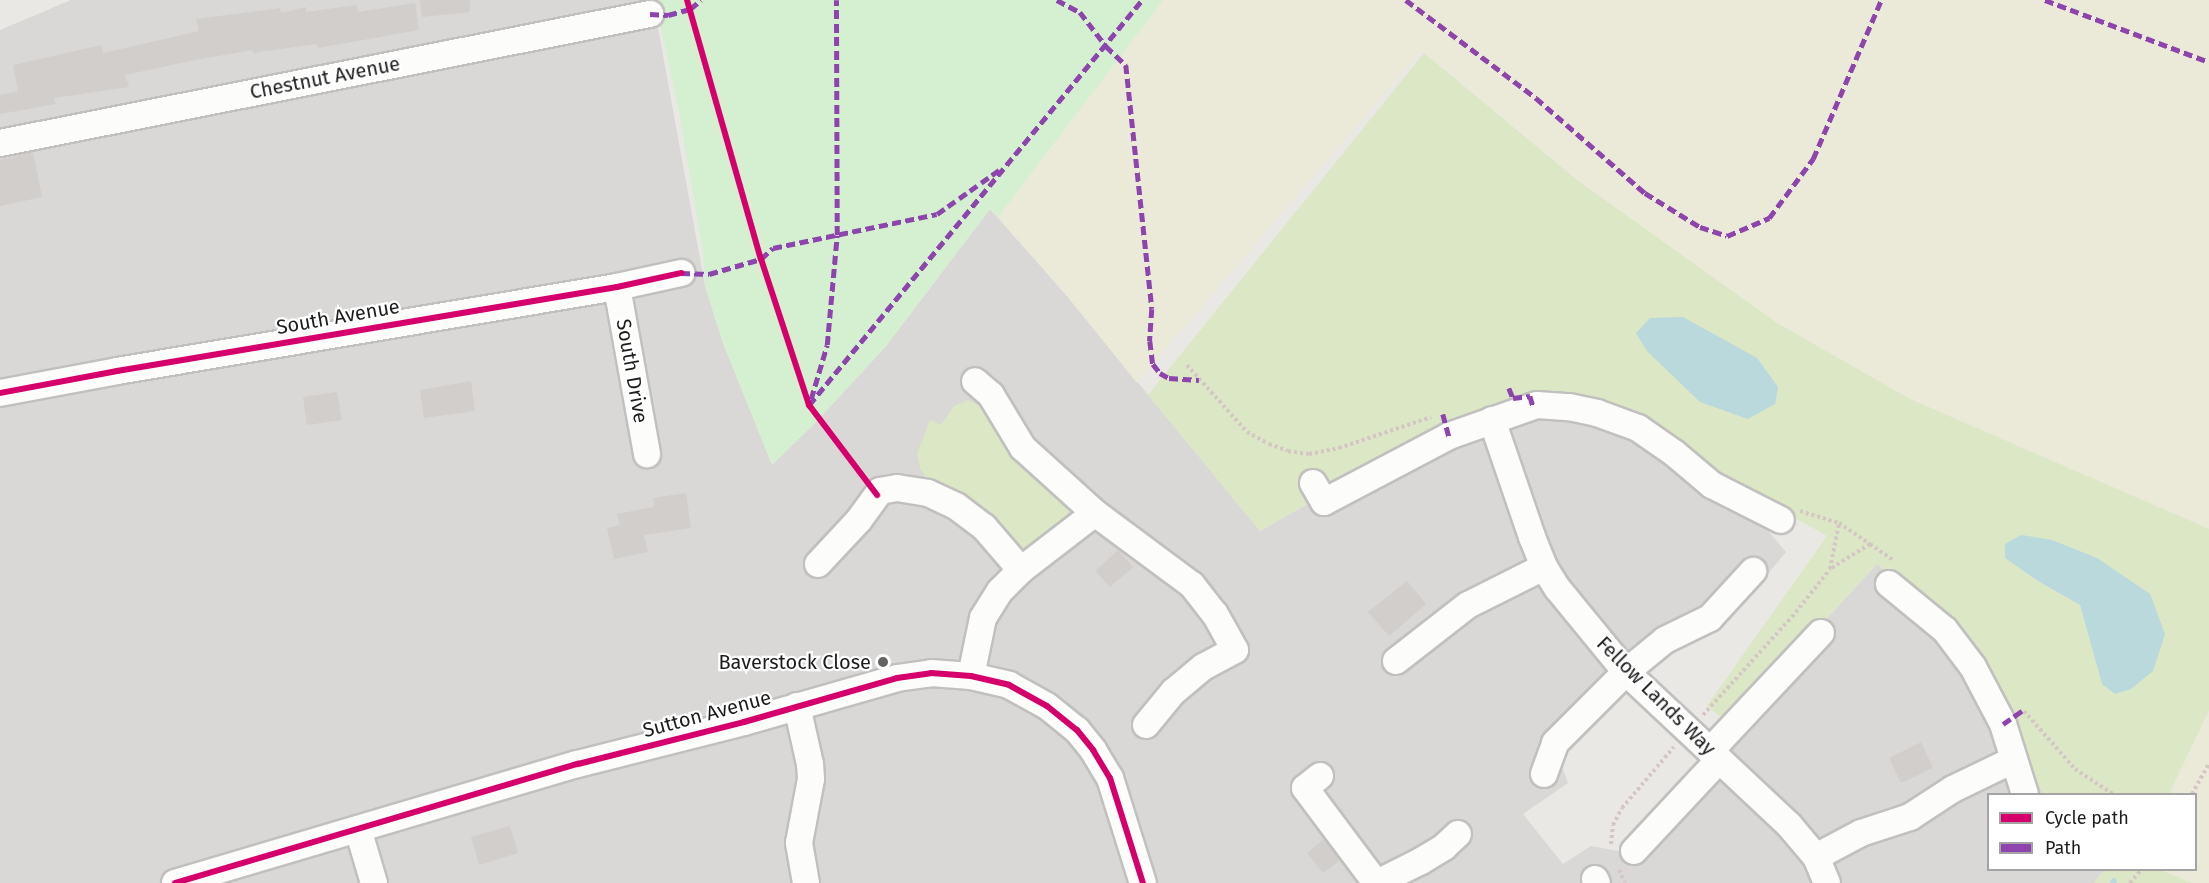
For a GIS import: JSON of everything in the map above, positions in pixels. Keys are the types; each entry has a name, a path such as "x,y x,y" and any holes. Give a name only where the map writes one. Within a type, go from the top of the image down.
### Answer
{"street":[{"name":"Chestnut Avenue","path":"0,143 596,12 650,14"},
{"name":"South Avenue","path":"0,393 117,371 617,287 681,273"},
{"name":"South Drive","path":"617,287 647,454"},
{"path":"975,381 991,395 1023,448 1095,513 1191,585 1215,614 1235,650 1203,667 1174,691 1146,726"},
{"path":"1313,483 1324,502 1449,435 1537,405 1569,407 1597,413 1638,428 1674,453 1712,485 1781,520"},
{"name":"Fellow Lands Way","path":"1492,420 1544,567 1558,589 1626,672 1789,825 1815,857 1827,883"},
{"path":"818,564 859,520 880,491 914,489 944,499 984,527 1021,570"},
{"path":"971,676 983,618 1000,591 1021,570 1095,513"},
{"path":"1396,662 1468,605 1544,567"},
{"path":"1544,774 1555,743 1626,672 1665,640 1710,618 1753,571"},
{"path":"1889,584 1945,630 1973,667 2003,724 2024,793"},
{"path":"1620,854 1714,756 1821,633"},
{"name":"Sutton Avenue","path":"175,883 578,764 916,674 971,676 1009,685 1035,698 1077,730 1093,750 1117,796 1143,883"},
{"path":"797,706 810,764 811,779 799,843 806,883"},
{"path":"1815,857 1861,833 1910,817 1953,789 2013,760"},
{"path":"1320,776 1305,788 1376,883 1421,861 1444,847 1458,834"},
{"path":"358,829 374,883"}],"path":[{"path":"1625,883 1613,825 1622,808 1792,617 1830,568 1870,544 1839,523 1830,568"},
{"path":"2193,793 2209,763"},
{"path":"2075,769 2110,793"},
{"path":"2130,883 2140,871"}],"shaded area":[{"path":"71,0 653,0 705,286 723,343 772,465 816,422 886,346 990,209 1067,296 1260,531 1393,455 1537,390 1601,401 1722,477 1786,552 1723,627 1696,631 1571,740 1560,761 1568,783 1523,814 1563,864 1591,846 1629,853 1708,768 1728,725 1877,564 1956,629 2000,693 2043,793 1987,793 1987,871 2103,871 2094,883 0,883 0,30"},
{"path":"1163,0 2209,0 2209,529 1910,399 1777,323 1577,180 1422,50 1137,383 1067,296 998,217"},
{"path":"2209,710 2209,883 2194,883 2164,871 2197,871 2197,793 2169,793"}],"green space":[{"path":"655,0 1163,0 998,217 990,209 886,346 816,422 772,465 723,343 705,286 703,253 679,113"},
{"path":"1424,53 1577,180 1777,323 1910,399 2209,529 2209,710 2169,793 2043,793 2000,693 1956,629 1877,564 1728,723 1707,706 1827,536 1722,477 1601,401 1537,390 1393,455 1260,531 1148,395","holes":["2021,535 2153,671 2102,684 2080,605 2038,581 2005,558"]},
{"path":"968,400 992,412 1070,507 1066,523 1029,551 1017,547 929,483 920,468 917,453 930,420 941,425 954,406"},
{"path":"2103,871 2163,871 2192,883 2094,883"}],"water":[{"path":"1683,317 1757,358 1778,387 1775,404 1748,419 1700,402 1647,351 1636,333 1650,318"},
{"path":"2021,535 2052,540 2097,558 2150,594 2165,634 2153,671 2131,689 2115,694 2102,684 2080,605 2038,581 2005,558 2005,544"}],"building":[{"path":"420,0 470,0 470,12 422,17"},
{"path":"415,3 419,30 318,48 317,44 253,53 253,50 195,60 125,75 129,87 54,98 56,104 0,114 0,95 18,91 13,65 102,45 103,53 199,31 196,19 280,8 281,13 306,7 306,12 357,5 358,12"},
{"path":"33,152 42,197 0,206 0,160"},
{"path":"471,381 475,411 424,418 420,390"},
{"path":"337,392 342,420 307,425 303,397"},
{"path":"686,493 691,528 644,535 648,552 614,559 607,528 620,525 617,514 654,507 653,498"},
{"path":"1118,550 1133,567 1110,587 1095,571"},
{"path":"1407,581 1426,604 1389,636 1368,612"},
{"path":"1921,742 1933,768 1901,783 1889,758"},
{"path":"510,826 518,853 479,865 471,837"},
{"path":"1324,839 1340,860 1323,873 1307,853"}],"marked path":[{"path":"650,14 668,15 690,9 701,0"},
{"path":"811,399 827,345 837,235 836,0"},
{"path":"1057,0 1080,12 1106,46 1126,65 1152,309 1150,341 1153,364 1160,373 1169,378 1199,380"},
{"path":"809,405 1142,0"},
{"path":"1406,0 1536,98 1645,193 1700,227 1727,236 1769,218 1813,159 1881,0"},
{"path":"2045,0 2209,62"},
{"path":"681,273 709,274 761,259 773,248 937,214 999,170"},
{"path":"1509,388 1513,398 1530,396 1533,406"},
{"path":"1443,414 1449,436"},
{"path":"2003,724 2023,710"}],"cycle path":[{"path":"687,0 761,259 809,405 877,495"},
{"path":"0,393 117,371 617,287 681,273"},
{"path":"175,883 578,764 744,722 897,678 931,673 971,676 1009,685 1047,706 1077,730 1093,750 1110,778 1143,883"}],"place":[{"name":"Baverstock Close","path":"883,662"}]}
